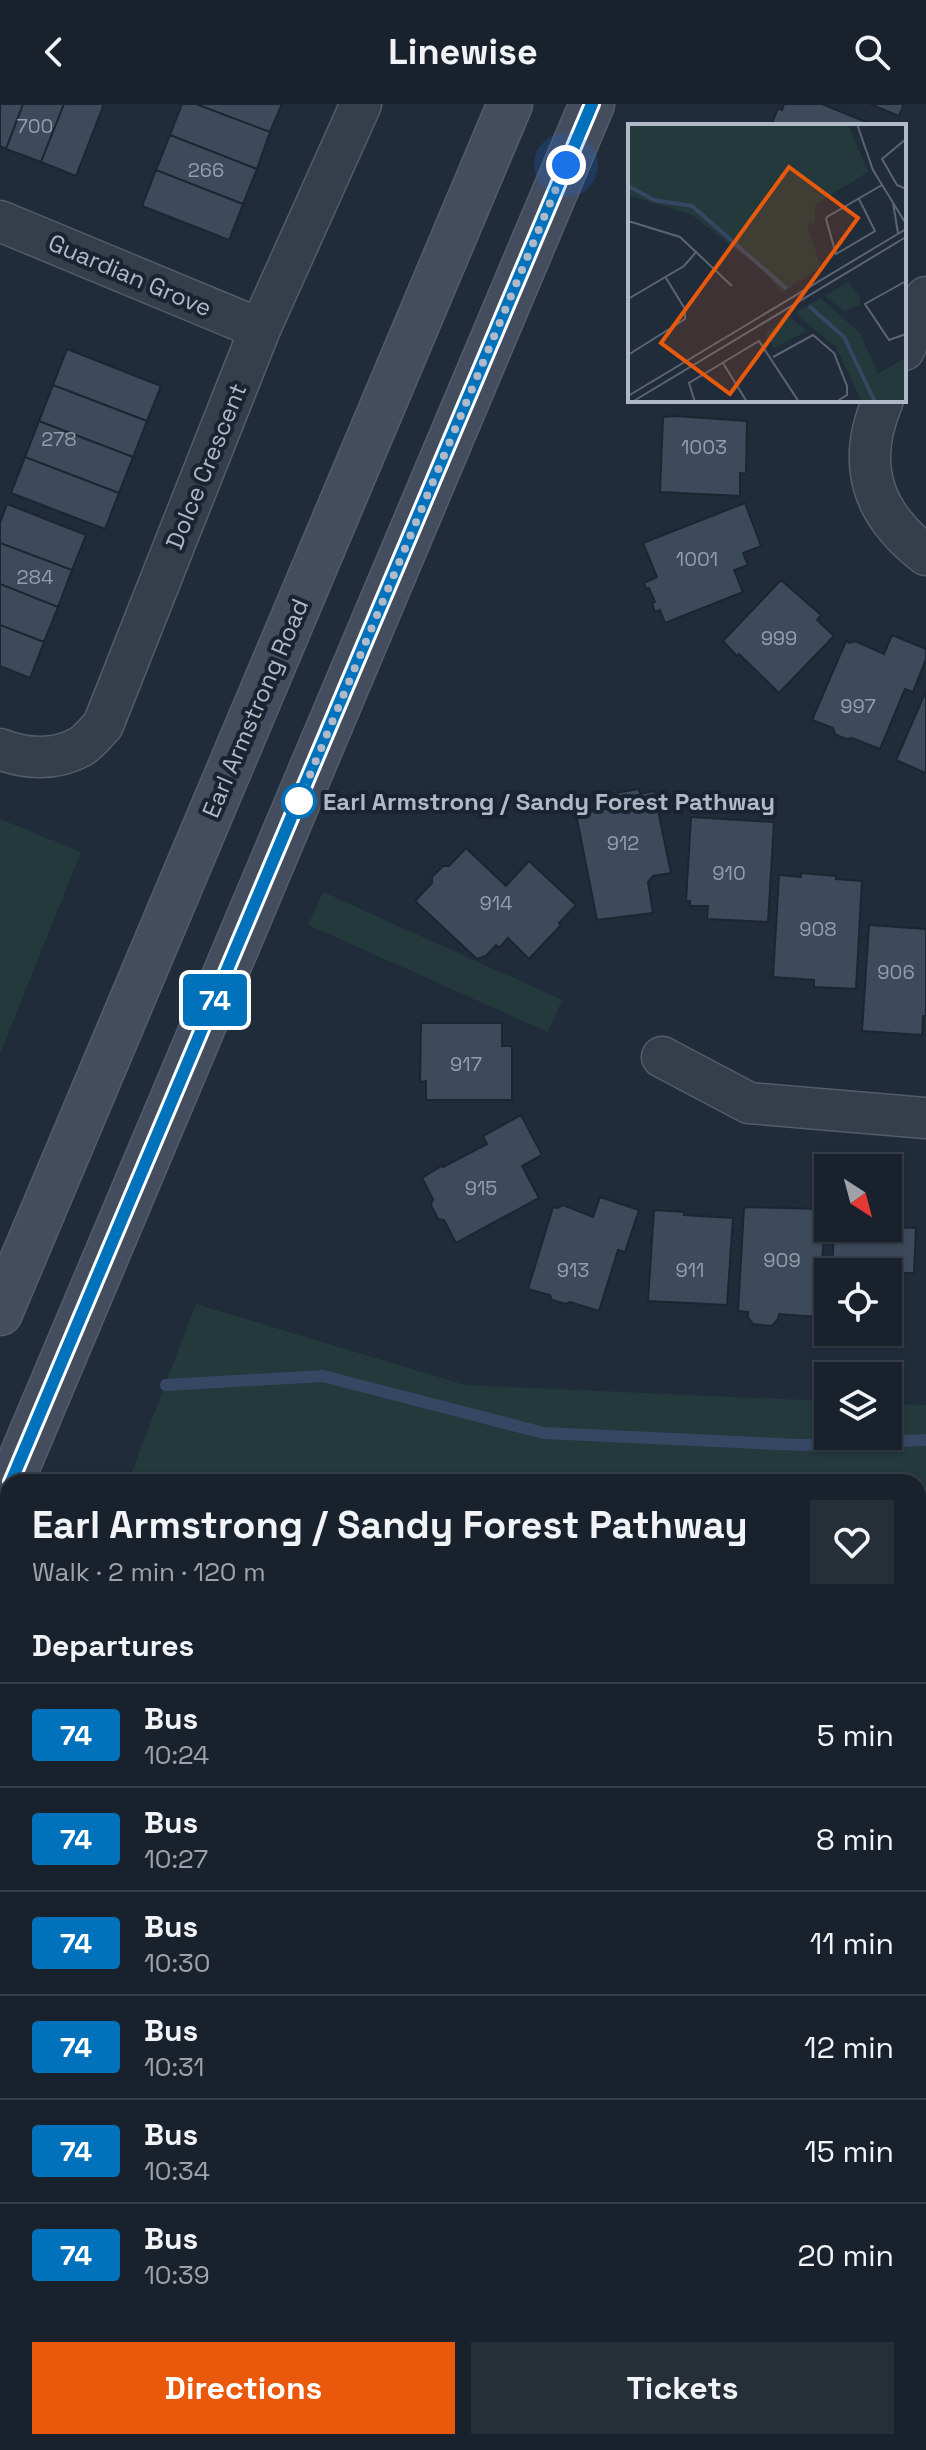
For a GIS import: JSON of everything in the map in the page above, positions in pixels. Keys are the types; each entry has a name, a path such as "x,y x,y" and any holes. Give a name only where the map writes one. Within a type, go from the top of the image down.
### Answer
{"main road":[{"name":"Earl Armstrong Road","path":"0,1313 510,104"},
{"path":"14,1474 592,104"}],"street":[{"name":"Dolce Crescent","path":"0,749 37,758 60,755 82,746 103,725 260,329 361,104"},
{"name":"Guardian Grove","path":"0,221 260,329"},
{"path":"906,345 926,297"},
{"path":"882,402 874,420 869,449 870,475 879,501 895,524 926,555"},
{"path":"662,1057 749,1103 926,1118"}],"green space":[{"path":"0,819 81,852 0,1054"},
{"path":"323,892 562,1000 548,1032 308,925"},
{"path":"196,1304 465,1385 814,1400 814,1450 902,1450 902,1404 926,1405 926,1474 131,1474"}],"building":[{"path":"0,104 23,104 6,149 0,146"},
{"path":"23,104 64,104 41,162 6,149"},
{"path":"64,104 104,104 76,176 41,162"},
{"path":"182,104 196,104 270,132 257,169 170,135"},
{"path":"196,104 282,104 270,132"},
{"path":"784,104 822,104 871,124 772,124 778,108 782,110"},
{"path":"870,104 904,104 899,116"},
{"path":"170,135 257,169 243,204 156,170"},
{"path":"156,170 243,204 229,240 142,206"},
{"path":"67,349 161,386 147,421 53,385"},
{"path":"53,385 147,421 133,457 39,421"},
{"path":"663,417 747,421 746,474 740,473 740,496 660,492"},
{"path":"39,421 133,457 119,493 25,457"},
{"path":"25,457 119,493 105,529 11,493"},
{"path":"745,503 761,546 743,553 748,565 734,570 743,592 665,623 660,610 655,612 652,603 655,602 644,583 657,577 643,543"},
{"path":"7,504 86,535 72,570 0,543 0,523"},
{"path":"0,543 72,570 58,607 0,584"},
{"path":"781,580 821,615 817,620 834,636 779,693 723,641"},
{"path":"0,584 58,607 44,642 0,625"},
{"path":"0,625 44,642 30,678 0,666"},
{"path":"892,635 926,649 926,659 913,692 905,689 880,749 841,737 835,734 833,728 812,720 846,641 855,641 884,654"},
{"path":"926,691 926,773 896,760"},
{"path":"639,789 640,794 654,791 671,873 653,876 648,882 653,913 597,920 576,814 612,808 610,794"},
{"path":"691,817 774,822 768,922 707,919 708,906 690,906 690,901 686,901"},
{"path":"466,848 506,886 529,861 576,905 529,959 508,938 499,948 496,945 486,956 477,959 415,901 432,883 432,877 443,866 449,866"},
{"path":"801,873 862,881 856,989 814,987 814,980 773,977 779,875 801,877"},
{"path":"869,925 926,929 926,1016 923,1016 922,1035 862,1031"},
{"path":"421,1023 502,1023 502,1046 512,1046 512,1100 426,1100 426,1081 420,1082"},
{"path":"521,1115 542,1155 522,1166 539,1198 456,1243 444,1220 438,1219 431,1205 433,1199 422,1178 487,1144 483,1136"},
{"path":"600,1197 639,1210 625,1252 618,1250 599,1311 552,1300 550,1295 528,1289 553,1207 563,1205 593,1217"},
{"path":"744,1207 814,1209 814,1242 824,1242 822,1258 814,1258 814,1317 779,1314 772,1326 753,1324 748,1312 738,1311"},
{"path":"654,1210 733,1218 727,1305 648,1301"},
{"path":"902,1228 916,1228 914,1273 902,1273 902,1258 833,1258 833,1242 902,1242"}],"waterway":[{"path":"166,1385 323,1376 544,1433 801,1445 926,1440"}],"bus line":[{"name":"74","path":"14,1474 592,104"}],"place":[{"name":"Earl Armstrong / Sandy Forest Pathway","path":"299,801"}],"route":[{"path":"299,801 566,165"}]}
